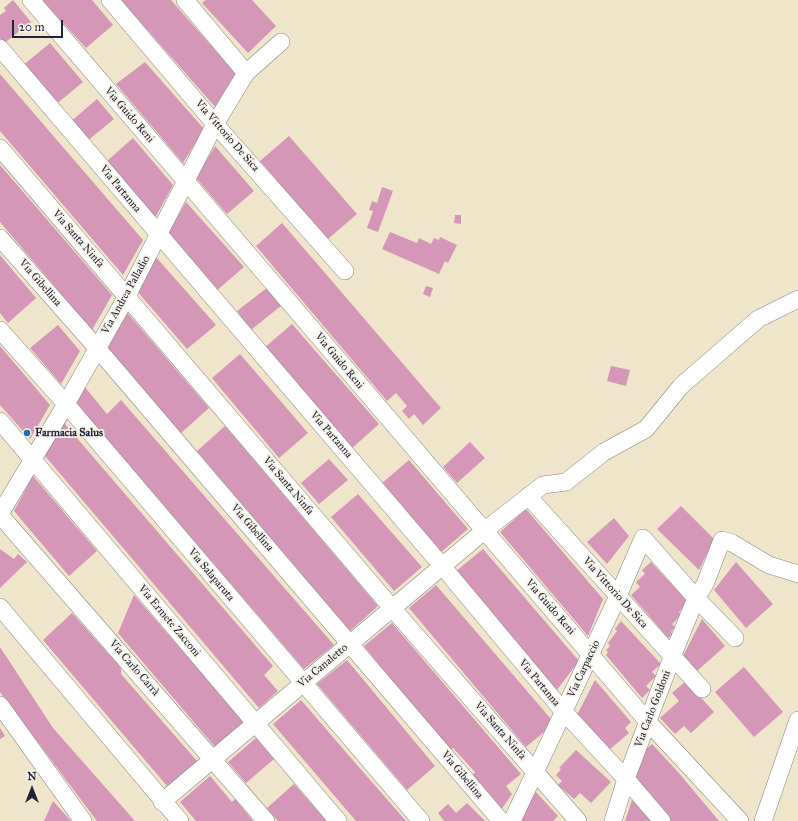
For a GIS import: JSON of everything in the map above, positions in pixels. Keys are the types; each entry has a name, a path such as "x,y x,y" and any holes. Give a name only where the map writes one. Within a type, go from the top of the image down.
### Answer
{"street":[{"name":"Via Guido Reni","path":"31,0 648,722 740,821"},
{"name":"Via Vittorio De Sica","path":"110,0 215,124 345,271"},
{"path":"185,0 251,69"},
{"name":"Via Andrea Palladio","path":"0,515 98,348 159,234 215,124 251,69 281,42"},
{"name":"Via Partanna","path":"0,48 443,567 564,712 626,779 662,821"},
{"name":"Via Santa Ninfa","path":"0,148 392,608 578,821"},
{"name":"Via Gibellina","path":"0,238 98,348 501,821"},
{"name":"Via Canaletto","path":"162,802 255,722 528,496 543,485 566,482 604,452 646,429 681,386 758,319 798,299"},
{"name":"Via Salaparuta","path":"0,330 66,404 421,821"},
{"name":"Via Ermete Zacconi","path":"0,421 338,821"},
{"name":"Via Vittorio De Sica","path":"528,496 702,689"},
{"name":"Via Carlo Carrà","path":"0,515 213,758 266,821"},
{"name":"Via Carpaccio","path":"512,821 534,770 564,712 644,538 696,598"},
{"name":"Via Carlo Goldoni","path":"613,821 626,779 672,657 696,598 705,584 722,540 732,543 769,565 798,574"},
{"path":"696,598 735,638"},
{"path":"0,607 162,802 180,821"},
{"path":"0,706 83,821"},
{"path":"763,821 798,720"}],"building":[{"path":"13,0 31,22 2,45 0,42 0,15 6,11 4,8"},
{"path":"42,0 92,0 113,25 86,48"},
{"path":"121,0 171,0 237,75 216,108"},
{"path":"206,0 252,0 276,26 248,53 202,3"},
{"path":"50,43 83,82 54,106 21,67"},
{"path":"145,62 204,129 183,163 116,84"},
{"path":"0,74 143,240 123,275 0,131"},
{"path":"97,99 114,119 86,142 69,123"},
{"path":"289,136 357,214 328,239 260,161"},
{"path":"133,138 173,185 154,220 106,162"},
{"path":"215,146 254,191 227,214 196,178"},
{"path":"0,165 112,295 92,330 0,222"},
{"path":"382,187 393,191 378,232 367,228 373,211 369,210 372,201 377,203"},
{"path":"186,202 244,267 215,292 167,235"},
{"path":"455,215 461,215 461,224 454,223"},
{"path":"282,223 441,408 423,425 414,414 409,419 402,411 407,406 396,393 387,401 256,246"},
{"path":"390,232 417,243 419,238 431,244 434,238 439,240 440,237 457,245 448,263 445,261 439,274 382,249"},
{"path":"0,255 36,298 8,323 0,313"},
{"path":"155,256 216,325 187,349 136,290"},
{"path":"426,286 433,288 430,297 423,294"},
{"path":"268,287 282,305 251,330 237,311"},
{"path":"125,310 209,408 181,433 106,345"},
{"path":"292,324 379,424 350,450 264,348"},
{"path":"58,325 80,351 61,384 30,348"},
{"path":"0,346 50,405 30,439 0,405"},
{"path":"240,354 308,433 279,458 212,378"},
{"path":"611,366 630,370 626,386 607,381"},
{"path":"84,386 107,414 121,400 334,645 304,669 74,401"},
{"path":"64,423 273,666 264,675 278,691 259,708 45,456"},
{"path":"225,426 378,606 350,631 197,451"},
{"path":"470,442 485,458 457,483 443,467"},
{"path":"329,459 348,480 319,504 301,483"},
{"path":"409,460 468,529 440,553 381,484"},
{"path":"33,476 97,551 69,576 14,511"},
{"path":"358,494 422,567 394,591 331,517"},
{"path":"681,506 714,539 699,570 657,529"},
{"path":"526,509 603,599 588,636 500,532"},
{"path":"614,518 629,536 607,564 587,542"},
{"path":"0,549 14,559 18,554 27,562 0,588"},
{"path":"483,549 579,661 556,691 455,572"},
{"path":"651,562 688,602 679,612 681,615 672,624 675,627 671,632 673,634 668,638 631,595 640,587 636,582 645,574 642,570"},
{"path":"736,562 773,604 746,628 714,590"},
{"path":"436,585 551,719 544,732 526,747 409,608"},
{"path":"134,595 244,722 215,747 118,633"},
{"path":"72,613 121,668 121,674 197,761 167,786 43,640"},
{"path":"702,619 725,646 696,672 683,656"},
{"path":"621,621 661,664 652,672 656,676 646,686 650,690 642,698 606,655 608,652 606,650 610,646 608,643 617,631 615,629"},
{"path":"392,623 521,774 506,786 512,794 501,810 472,776 475,772 453,748 449,751 364,646"},
{"path":"0,647 53,728 135,821 97,821 0,692"},
{"path":"347,660 435,766 407,790 317,684"},
{"path":"744,667 783,712 754,737 715,692"},
{"path":"595,680 631,722 625,728 629,733 608,751 577,715"},
{"path":"686,681 714,712 691,733 684,726 675,734 660,718 679,701 672,693"},
{"path":"301,700 406,821 356,821 273,724"},
{"path":"0,728 5,736 0,739"},
{"path":"256,738 274,759 246,783 228,762"},
{"path":"652,744 678,772 719,821 669,821 633,781 642,752"},
{"path":"576,750 611,782 591,803 580,793 574,799 558,785 562,781 556,775 561,769 559,768"},
{"path":"210,776 232,802 235,799 253,821 196,821 180,802"},
{"path":"294,784 326,821 278,821 267,808"},
{"path":"535,791 558,816 553,821 519,821"},
{"path":"632,800 651,821 625,821"},
{"path":"53,801 71,821 44,821"},
{"path":"467,803 485,821 444,821 438,813 448,804 456,813"}],"place":[{"name":"Farmacia Salus","path":"27,433"}]}
